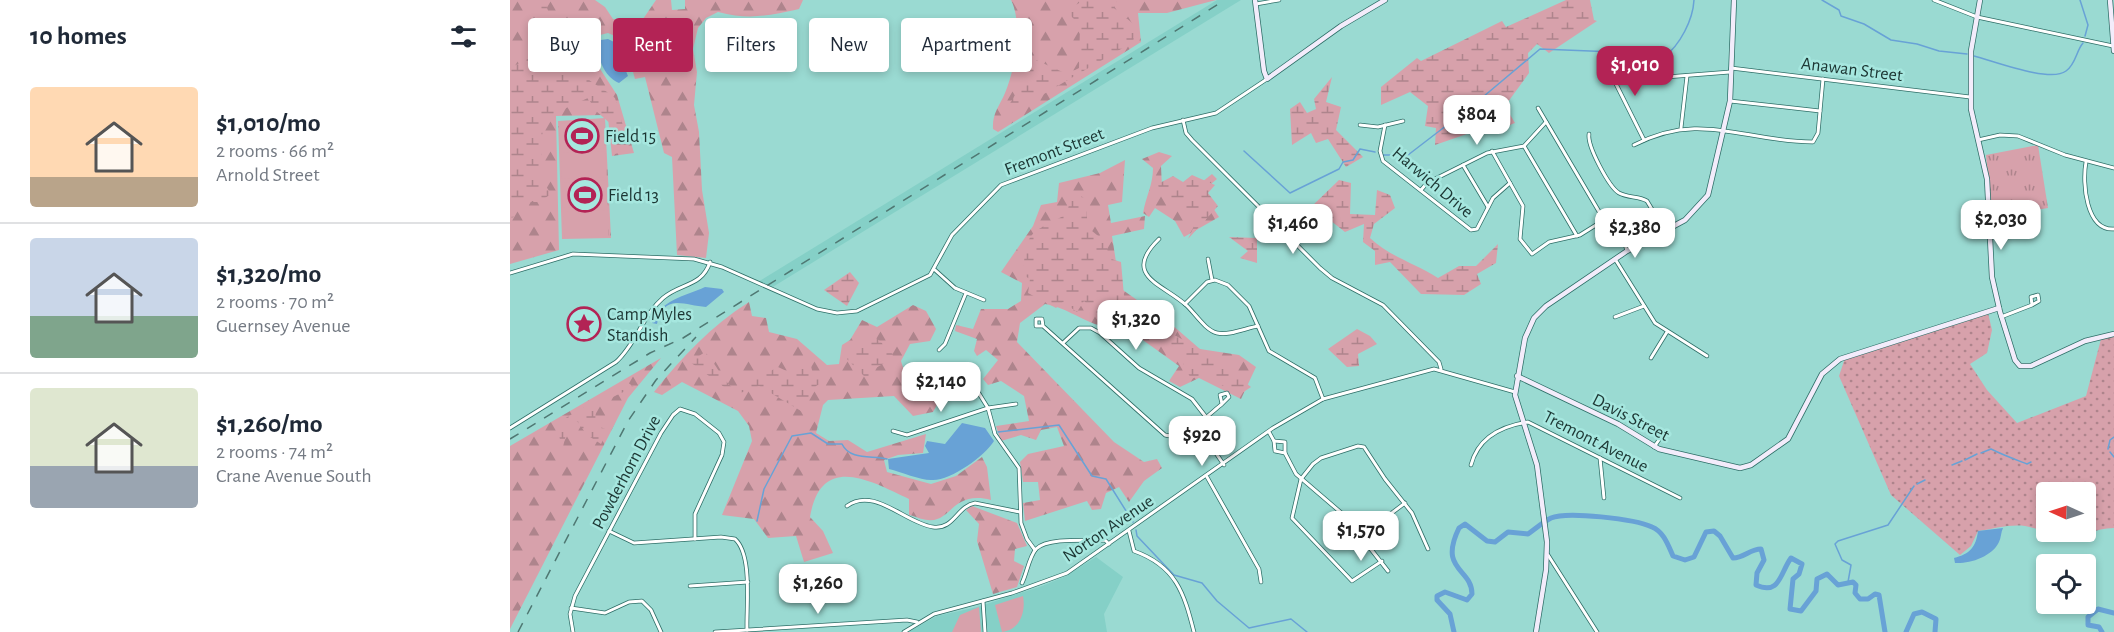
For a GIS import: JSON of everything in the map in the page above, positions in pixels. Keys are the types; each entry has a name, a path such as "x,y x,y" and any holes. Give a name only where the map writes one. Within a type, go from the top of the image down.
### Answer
{"street":[{"path":"1267,79 1264,71 1256,2 1278,0"},
{"name":"Fremont Street","path":"934,270 952,235 1000,186 1152,128 1218,112 1341,26 1385,0"},
{"path":"1536,632 1547,554 1538,465 1515,392 1526,338 1536,315 1627,251 1690,216 1708,195 1730,101 1734,0"},
{"path":"1934,0 1977,17 2113,48 2113,19 2110,0"},
{"path":"1980,0 1971,51 1970,97 1987,179 1990,261 2001,317 2015,360 2022,366 2031,366 2085,341 2114,333"},
{"path":"1606,64 1644,140"},
{"name":"Anawan Street","path":"1615,81 1687,76 1730,70 1970,97"},
{"path":"1681,128 1687,76"},
{"path":"1634,146 1644,140 1681,128 1700,128 1814,141 1823,79"},
{"path":"1730,101 1820,111"},
{"path":"1538,108 1604,220"},
{"path":"1183,120 1188,135 1320,268 1332,278 1383,305 1439,362 1441,370"},
{"path":"1360,124 1375,127 1403,121"},
{"path":"1421,190 1427,183 1492,151 1524,146 1546,122"},
{"name":"Harwich Drive","path":"1384,125 1380,151 1382,159 1472,231 1477,229 1497,193 1510,183"},
{"path":"1589,134 1589,146 1614,189 1622,195 1647,201 1665,231"},
{"path":"1978,140 1997,135 2018,136 2085,162 2114,168"},
{"path":"1524,146 1577,236"},
{"path":"1492,151 1523,206 1520,239 1532,254 1536,254 1551,241 1577,236 1604,220 1611,219 1616,223 1627,251"},
{"path":"2085,162 2085,178 2093,219 2101,227 2114,229"},
{"path":"1463,165 1488,207"},
{"path":"1159,239 1146,255 1145,274 1152,282 1185,304 1216,333 1258,326"},
{"path":"510,273 575,254 683,258 710,262 817,309 840,313 860,310 898,289 922,280 934,270 955,288 984,300"},
{"path":"1208,259 1212,280"},
{"path":"1615,259 1653,321 1707,356"},
{"path":"510,428 616,362 626,352 658,303 672,292 698,281 706,272 710,262"},
{"path":"1185,304 1200,286 1212,280 1226,284 1245,301 1269,351 1315,378 1323,399"},
{"path":"939,350 945,345 966,293"},
{"path":"2001,317 2032,305"},
{"path":"1616,317 1644,306"},
{"name":"Davis Street","path":"1517,376 1618,424 1654,447 1731,467 1751,465 1781,445 1791,435 1822,374 1840,359 1999,308"},
{"path":"1043,326 1163,434 1177,436 1222,404"},
{"path":"1063,343 1079,328 1095,329 1140,368 1192,399 1206,417"},
{"path":"1651,358 1667,332"},
{"name":"Norton Avenue","path":"904,632 917,622 941,612 1055,579 1207,477 1269,432 1323,399 1428,370 1441,370 1466,380 1515,392"},
{"path":"970,379 988,408 995,434 1020,470 1020,512 1024,533 1035,550"},
{"path":"893,431 907,435 988,408 1016,404"},
{"name":"Powderhorn Drive","path":"571,608 666,425 675,412 684,409 719,433 724,444 695,514 695,539"},
{"path":"1472,465 1480,444 1499,431 1523,422"},
{"name":"Tremont Avenue","path":"1523,422 1530,422 1680,498"},
{"path":"1196,424 1224,465"},
{"path":"1269,432 1274,441 1275,451 1285,453"},
{"path":"1654,447 1661,437"},
{"path":"1274,441 1285,442 1285,453 1301,479 1343,514 1382,561 1388,572"},
{"path":"1382,561 1352,581 1294,522 1291,515 1301,479 1317,460 1361,446 1367,450 1383,477 1405,503 1419,525 1428,549"},
{"path":"1600,458 1604,498"},
{"path":"1207,477 1257,566 1261,582"},
{"path":"847,506 855,501 872,500 923,524 938,528 951,523 968,504 983,504 1020,512"},
{"path":"1360,537 1405,503"},
{"path":"1129,530 1134,550 1149,557 1181,588 1194,632"},
{"path":"609,531 634,543 727,537 737,541 742,550 748,582 747,630"},
{"path":"1022,584 1035,550 1043,544 1055,541 1105,540 1109,544"},
{"path":"1547,554 1597,632"},
{"path":"690,586 748,582"},
{"path":"573,632 571,608 605,613 629,602 642,601 651,610 661,632"},
{"path":"983,601 985,632"},
{"path":"715,632 907,620 917,622"}],"shaded area":[{"path":"1217,0 1241,0 771,288 758,282"},
{"path":"608,39 613,42 613,72 626,72 628,76 619,83 609,76 602,65 601,40"},
{"path":"705,287 722,289 724,292 706,307 670,304 660,314 657,324 652,323 656,315 667,304"},
{"path":"962,423 985,428 994,441 983,454 966,467 939,480 916,477 889,469 888,459 929,453 925,446 927,441 945,444"},
{"path":"2003,528 1996,547 1986,556 1973,561 1955,563 1954,558 1971,549 1978,531"},
{"path":"1096,557 1123,577 1104,614 1107,632 908,632 937,616 977,607 1042,586 1064,577"}],"green space":[{"path":"510,0 595,0 605,7 613,19 613,35 608,33 601,35 601,18 528,18 528,72 601,70 617,95 634,153 612,156 608,118 605,115 556,116 559,250 510,264"},
{"path":"527,0 540,0 546,5 551,18 541,18 540,13"},
{"path":"656,0 671,0 672,10 685,9 685,0 803,0 799,9 768,15 739,16 718,12 705,18 698,28 693,49 693,18 644,18"},
{"path":"1011,0 1216,0 1167,13 1138,13 1141,42 998,132 993,129 994,119 1011,72 1032,72 1032,18 1016,18"},
{"path":"1084,0 1117,0 1114,8 1136,26 1133,42 1013,112 1009,105 1029,72 1032,72 1036,60 1067,74 1079,68 1080,25 1066,11"},
{"path":"1566,0 1590,0 1594,20 1597,21 1549,53 1537,44 1528,53 1529,73 1505,106 1515,123 1494,131 1487,127 1435,145 1436,128 1425,126 1428,106 1410,92 1381,105 1381,87 1417,58 1421,61 1502,21 1506,27"},
{"path":"693,49 697,72 694,105 699,132 702,190 709,233 706,258 677,255 672,157 664,153 645,77 635,79 633,72 693,72"},
{"path":"528,59 528,72 583,72 588,79 615,98 630,150 615,154 613,126 596,111 588,98 555,113 543,124 540,177 551,194 539,202 519,202 514,217 510,218 510,68"},
{"path":"1332,77 1326,102 1341,107 1336,130 1363,157 1346,167 1328,139 1316,143 1311,133 1292,145 1290,109 1300,102 1307,113 1316,109 1314,99"},
{"path":"605,118 611,238 562,239 558,121"},
{"name":"Field 15","path":"604,121 605,148 561,149 559,124"},
{"path":"2038,145 2048,208 1991,218 1986,155"},
{"path":"605,151 606,177 562,179 561,153"},
{"path":"1159,152 1172,156 1161,166 1162,188 1202,182 1212,174 1217,179 1205,189 1205,196 1219,217 1184,237 1175,221 1155,208 1149,217 1143,213 1153,168 1142,159"},
{"path":"1125,160 1122,202 1108,205 1111,223 1145,216 1144,229 1112,236 1120,288 1171,324 1200,349 1239,355 1256,367 1241,399 1199,378 1180,387 1169,381 1179,366 1115,320 1108,318 1098,325 1060,308 1045,304 1020,323 1017,342 1114,442 1144,462 1157,459 1162,468 1144,481 1129,502 1119,487 1106,493 1101,509 1092,510 1087,501 1025,521 1023,503 1040,500 1038,482 1023,482 1020,462 1028,454 1064,446 1057,427 1041,430 1036,440 1021,435 1001,441 996,426 1029,421 1024,396 1001,381 988,385 983,379 998,360 986,350 977,356 974,351 977,339 955,331 956,325 973,329 981,309 1008,309 1021,301 1022,283 1001,272 1033,226 1041,205 1057,202 1059,183 1100,173"},
{"path":"1192,175 1215,185 1208,193 1218,206 1188,239 1200,214 1195,208 1183,214 1160,193 1158,184 1173,176 1183,182"},
{"name":"Field 13","path":"606,180 608,207 563,208 562,183"},
{"path":"1339,180 1351,183 1350,214 1375,215 1377,190 1390,195 1395,208 1374,224 1370,238 1394,255 1438,278 1459,266 1476,266 1498,244 1496,263 1477,274 1481,284 1464,295 1421,294 1390,262 1375,265 1375,251 1363,242 1364,224 1345,232 1312,206"},
{"path":"1072,190 1087,200 1087,227 1107,243 1108,258 1121,262 1124,296 1153,317 1166,311 1167,331 1209,354 1251,387 1239,395 1204,374 1191,379 1181,359 1142,331 1130,335 1132,322 1112,311 1097,314 1084,301 1077,312 1063,302 1056,308 1028,293 1030,279 1023,275 1028,241 1037,230 1067,214"},
{"path":"608,210 608,236 565,238 563,212"},
{"path":"1229,237 1257,238 1257,263 1240,258 1248,251"},
{"path":"850,272 859,283 847,306 824,290"},
{"path":"749,302 752,316 766,318 769,332 797,339 827,365 839,364 842,345 850,340 862,320 877,327 913,305 926,311 936,329 930,341 910,344 901,361 905,374 918,373 924,390 946,388 933,412 913,416 894,396 828,400 823,405 816,433 829,441 848,440 867,452 926,434 923,453 898,455 884,460 887,472 931,484 956,476 982,457 987,467 991,500 968,499 936,520 926,520 909,515 909,499 894,492 863,479 836,478 824,485 816,497 810,517 823,531 833,553 804,562 796,536 768,538 754,519 722,515 752,441 749,426 738,411 682,382 662,395 654,392 698,343 722,321"},
{"path":"1988,313 1992,330 1987,353 1970,364 1987,390 2017,423 2086,396 2101,339 2114,335 2114,528 2096,531 2096,482 2036,482 2036,529 2025,526 2007,526 1978,531 1971,546 1960,555 1891,495 1839,376 1845,358"},
{"path":"1357,329 1370,336 1377,344 1358,354 1359,366 1347,367 1328,349"},
{"path":"875,337 882,343 884,349 893,354 892,359 872,370 868,380 847,359 850,347 857,347 861,342"},
{"path":"705,352 735,390 778,367 793,374 810,362 814,378 830,378 816,386 801,411 759,386 735,395 690,362"},
{"path":"661,358 628,398 510,629 510,446"},
{"path":"627,382 634,387 596,405 595,425 608,430 601,444 587,435 577,421 568,426 562,451 557,423"},
{"path":"972,506 1017,523 1027,546 1015,549 1014,561 1024,566 1017,587 993,594 977,541 979,524 966,510"},
{"path":"1023,596 1024,608 1020,619 1013,628 1002,632 995,605"},
{"path":"979,607 981,632 952,632 960,615"}],"waterway":[{"path":"1383,155 1408,155 1477,102 1540,49 1640,53 1664,57 1685,32 1694,0"},
{"path":"1822,0 1839,10 1841,16 1864,24 1891,40 1917,44 1939,51 1967,54"},
{"path":"2080,0 2088,25 2085,36"},
{"path":"1974,56 2035,73 2058,74 2069,68 2083,43"},
{"path":"1244,151 1290,193 1339,169 1343,162 1353,160 1360,149 1375,152"},
{"path":"998,432 1059,425 1092,476 1106,479 1133,522"},
{"path":"757,521 764,489 792,436 811,433 828,444 842,444 850,453 887,459"},
{"path":"2108,449 2110,440 2114,437"},
{"path":"1981,453 1991,449 2027,464 2031,462"},
{"path":"2110,452 2114,457"},
{"path":"1965,460 1977,454"},
{"path":"1952,465 1962,461"},
{"path":"1917,484 1925,480"},
{"path":"1848,582 1851,565 1842,560 1835,544 1838,541 1888,525 1914,486"},
{"path":"1454,632 1450,614 1437,600 1437,596 1445,592 1467,600 1472,594 1471,585 1454,561 1452,553 1459,528 1465,524 1487,541 1495,542 1508,532 1528,534 1551,518 1571,515 1617,519 1652,527 1663,535 1673,556 1685,560 1694,557 1706,532 1714,531 1720,536 1733,558 1761,549 1764,560 1757,573 1756,585 1764,588 1775,585 1791,558 1802,564 1799,574 1793,579 1790,609 1801,611 1816,591 1817,579 1827,574 1838,585 1853,582 1856,585 1855,593 1860,599 1868,599 1875,594 1879,595 1885,632"},
{"path":"1136,530 1137,536 1174,575 1202,583 1217,601 1249,628 1291,619 1307,632"},
{"path":"2102,632 2099,627 2088,625 2088,617 2098,609 2114,613"},
{"path":"1906,632 1914,614 1922,612 1936,619 1935,632"}],"railway":[{"path":"510,439 650,353 683,338 1225,0"},
{"path":"518,632 628,421 656,380 696,337"}],"place":[{"name":"Field 15","path":"582,136"},
{"name":"Field 13","path":"585,195"},
{"name":"Camp Myles Standish","path":"584,324"}]}
